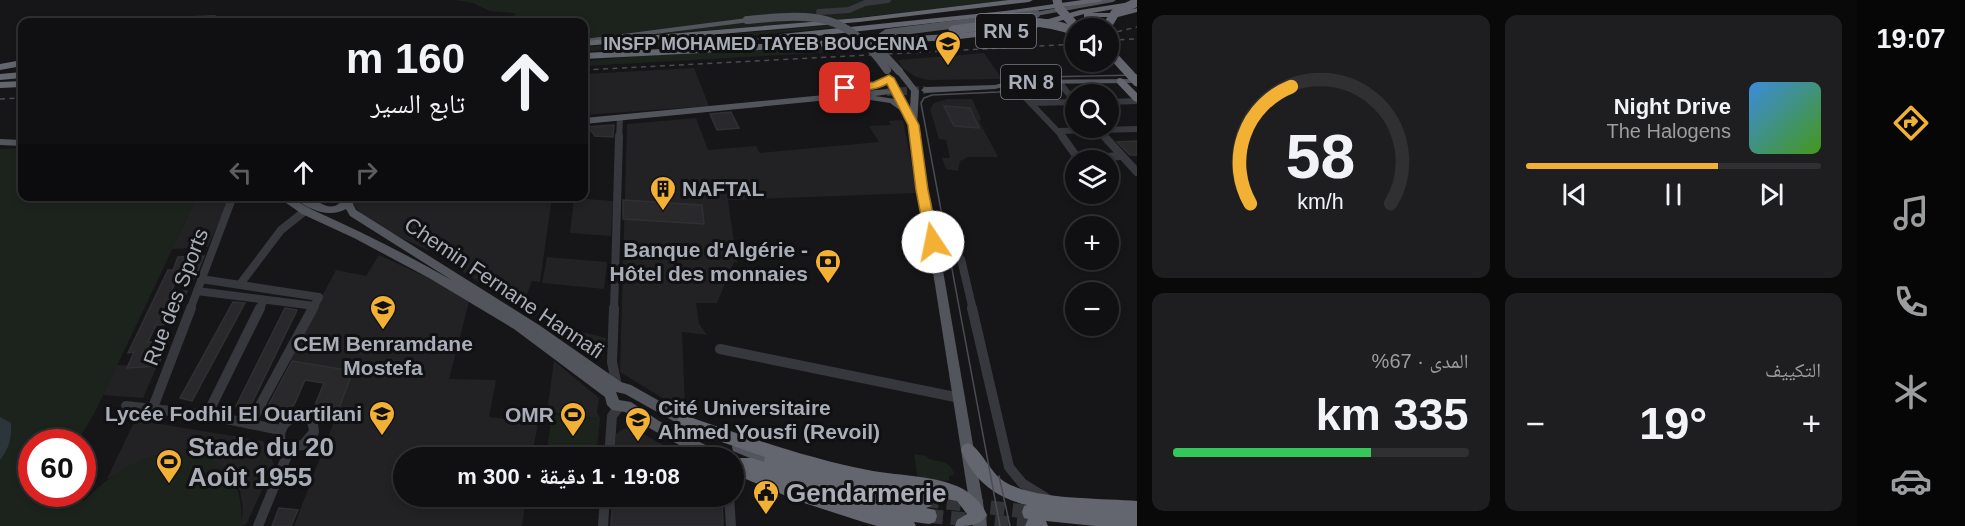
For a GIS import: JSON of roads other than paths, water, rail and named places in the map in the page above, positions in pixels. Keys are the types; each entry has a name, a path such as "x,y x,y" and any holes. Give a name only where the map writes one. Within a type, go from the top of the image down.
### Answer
{"highway":[{"path":"588,42 859,20 1029,0"},
{"path":"1057,0 1059,8 1067,18"},
{"path":"588,56 876,28 1099,0"},
{"path":"1036,14 1115,2"},
{"name":"RN 5","path":"604,54 977,34 1039,25 1115,2 1137,2"},
{"path":"1112,18 1115,13 1137,2"},
{"path":"1070,15 1105,16 1137,10"},
{"path":"871,40 1042,21 1065,27"},
{"path":"1119,62 1137,82"},
{"path":"0,67 18,64"},
{"path":"1118,72 1137,91"},
{"path":"0,77 18,75"},
{"path":"1120,81 1137,100"},
{"path":"0,85 18,84"},
{"path":"0,92 18,90"},
{"path":"684,422 732,436 795,460 868,478 951,491 962,496 980,521 963,526"},
{"path":"968,450 979,468 1003,490 1015,495 1137,509"},
{"path":"771,461 862,488 926,500"},
{"path":"744,465 752,465 834,494 902,512 929,516"},
{"path":"744,471 784,489 867,516 908,526"},
{"path":"1031,519 1137,522"},
{"path":"1031,519 1040,526"}],"main road":[{"path":"980,521 913,125 915,91 884,55 879,44 881,38 887,33 1036,14"},
{"path":"588,41 747,20 796,16 829,21 864,39 888,74 913,125"},
{"path":"899,71 914,80 928,84 1015,82"},
{"path":"786,103 814,93 877,85 888,74"},
{"name":"RN 8","path":"925,90 995,87 1015,82 1137,82"},
{"path":"786,103 841,95 887,92"},
{"path":"588,121 786,103 878,98 892,101 907,111"},
{"path":"0,141 18,142"},
{"name":"Chemin Fernane Hannafi","path":"290,201 442,281 518,326 615,389"},
{"path":"308,201 327,210 335,211 344,207 348,201"},
{"name":"Chemin Fernane Hannafi","path":"350,201 349,208 353,213 535,328 615,389"},
{"path":"626,402 627,389 615,389 611,401 626,402 684,422 771,461"},
{"path":"626,402 655,425 696,447"}],"street":[{"path":"819,12 847,11 865,3 888,0"},
{"path":"1059,82 1065,90"},
{"path":"1021,93 1058,131 1071,150"},
{"path":"1119,101 1137,100"},
{"path":"1031,103 1065,102"},
{"path":"615,389 612,362 620,118"},
{"path":"1119,129 1137,129"},
{"path":"1058,131 1065,131"},
{"path":"1106,138 1137,172"},
{"name":"Rue des Sports","path":"152,410 231,201"},
{"path":"241,283 280,230 305,211"},
{"path":"927,216 941,239 958,254 963,266 1009,467 1022,483 1049,500"},
{"path":"201,279 318,295 319,299 250,424"},
{"path":"197,291 315,306"},
{"path":"207,416 264,300"},
{"path":"720,349 960,398"},
{"path":"610,447 612,416 626,402"},
{"path":"126,406 207,416 280,430"},
{"path":"298,415 307,415 313,421 314,432 303,445 290,448 281,443 280,430 286,421 298,415"},
{"path":"258,526 290,448"},
{"path":"603,526 604,507"},
{"path":"730,507 731,526"}],"tunnel":[{"path":"887,92 925,90"},
{"path":"925,500 1030,512"},
{"path":"929,516 1033,525"}],"tram line":[{"path":"1000,526 921,103 924,98 932,95 999,92 1042,77 1137,75"},
{"path":"999,476 1010,526"}],"railway":[{"path":"1119,31 1137,27"},
{"path":"1119,40 1137,39"},
{"path":"588,70 1065,45"},
{"path":"0,99 18,98"}],"place":[{"name":"INSFP MOHAMED TAYEB BOUCENNA","path":"948,67"},
{"name":"NAFTAL","path":"663,212"},
{"name":"Banque d'Algérie - Hôtel des monnaies","path":"828,285"},
{"name":"CEM Benramdane Mostefa","path":"383,331"},
{"name":"Lycée Fodhil El Ouartilani","path":"382,437"},
{"name":"OMR","path":"573,438"},
{"name":"Cité Universitaire Ahmed Yousfi (Revoil)","path":"638,443"},
{"name":"Stade du 20 Août 1955","path":"169,485"},
{"name":"Gendarmerie","path":"766,516"}]}
